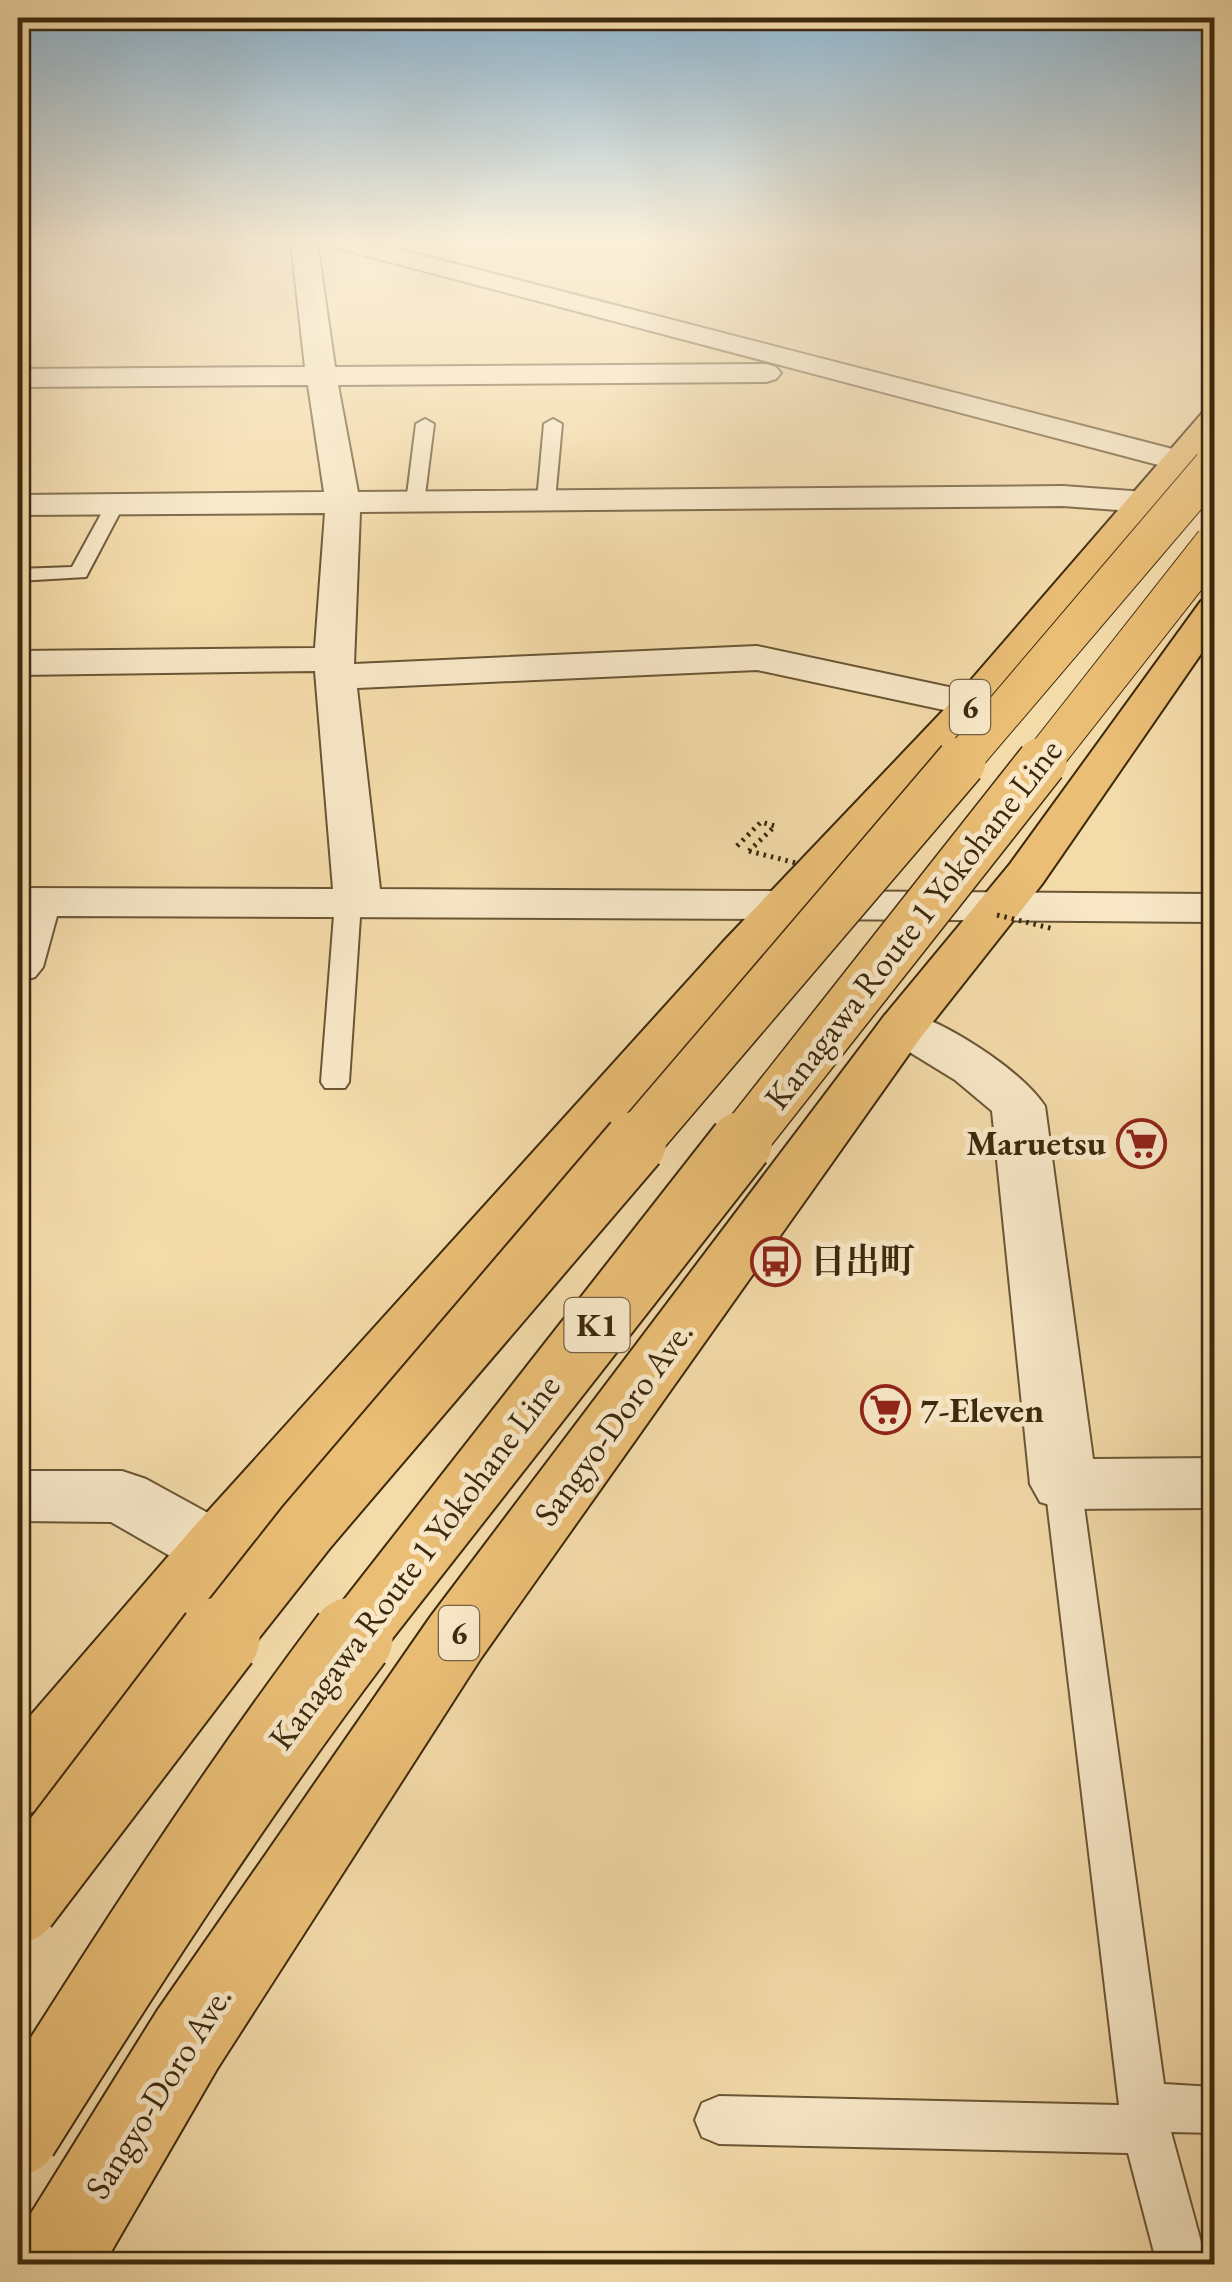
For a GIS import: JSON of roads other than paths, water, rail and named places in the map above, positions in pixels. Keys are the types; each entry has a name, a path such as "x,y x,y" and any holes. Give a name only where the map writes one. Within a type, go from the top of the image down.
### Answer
{"main road":[{"name":"6","path":"18,1784 215,1550 785,905 972,704 1145,502 1202,466 1214,419"},
{"name":"Kanagawa Route 1 Yokohane Line","path":"18,1902 146,1729 307,1527 1202,466"},
{"name":"Kanagawa Route 1 Yokohane Line","path":"18,2134 114,1980 288,1724 418,1552 1214,543"},
{"name":"Sangyo-Doro Ave.","path":"54,2264 187,2040 456,1637 904,1026 1002,905 1214,611"}],"street":[{"path":"318,348 343,503 336,668 353,902"},
{"path":"749,348 1202,466"},
{"path":"18,378 839,372"},
{"path":"18,505 1062,496 1145,502"},
{"path":"18,663 336,668 757,658 972,704"},
{"path":"18,967 27,902 1214,908"},
{"path":"904,1026 974,1069 1018,1106 1063,1484 1214,1483"},
{"path":"18,1496 122,1496 215,1550"}],"lane":[{"path":"415,503 426,424"},
{"path":"546,500 554,424"},
{"path":"18,575 78,573 116,505"},
{"path":"335,1082 353,902"},
{"path":"1063,1484 1145,2118 1182,2264"},
{"path":"719,2120 1145,2118 1214,2110"}],"place":[{"name":"Maruetsu","path":"1141,1143"},
{"name":"日出町","path":"775,1261"},
{"name":"7-Eleven","path":"885,1410"}]}
